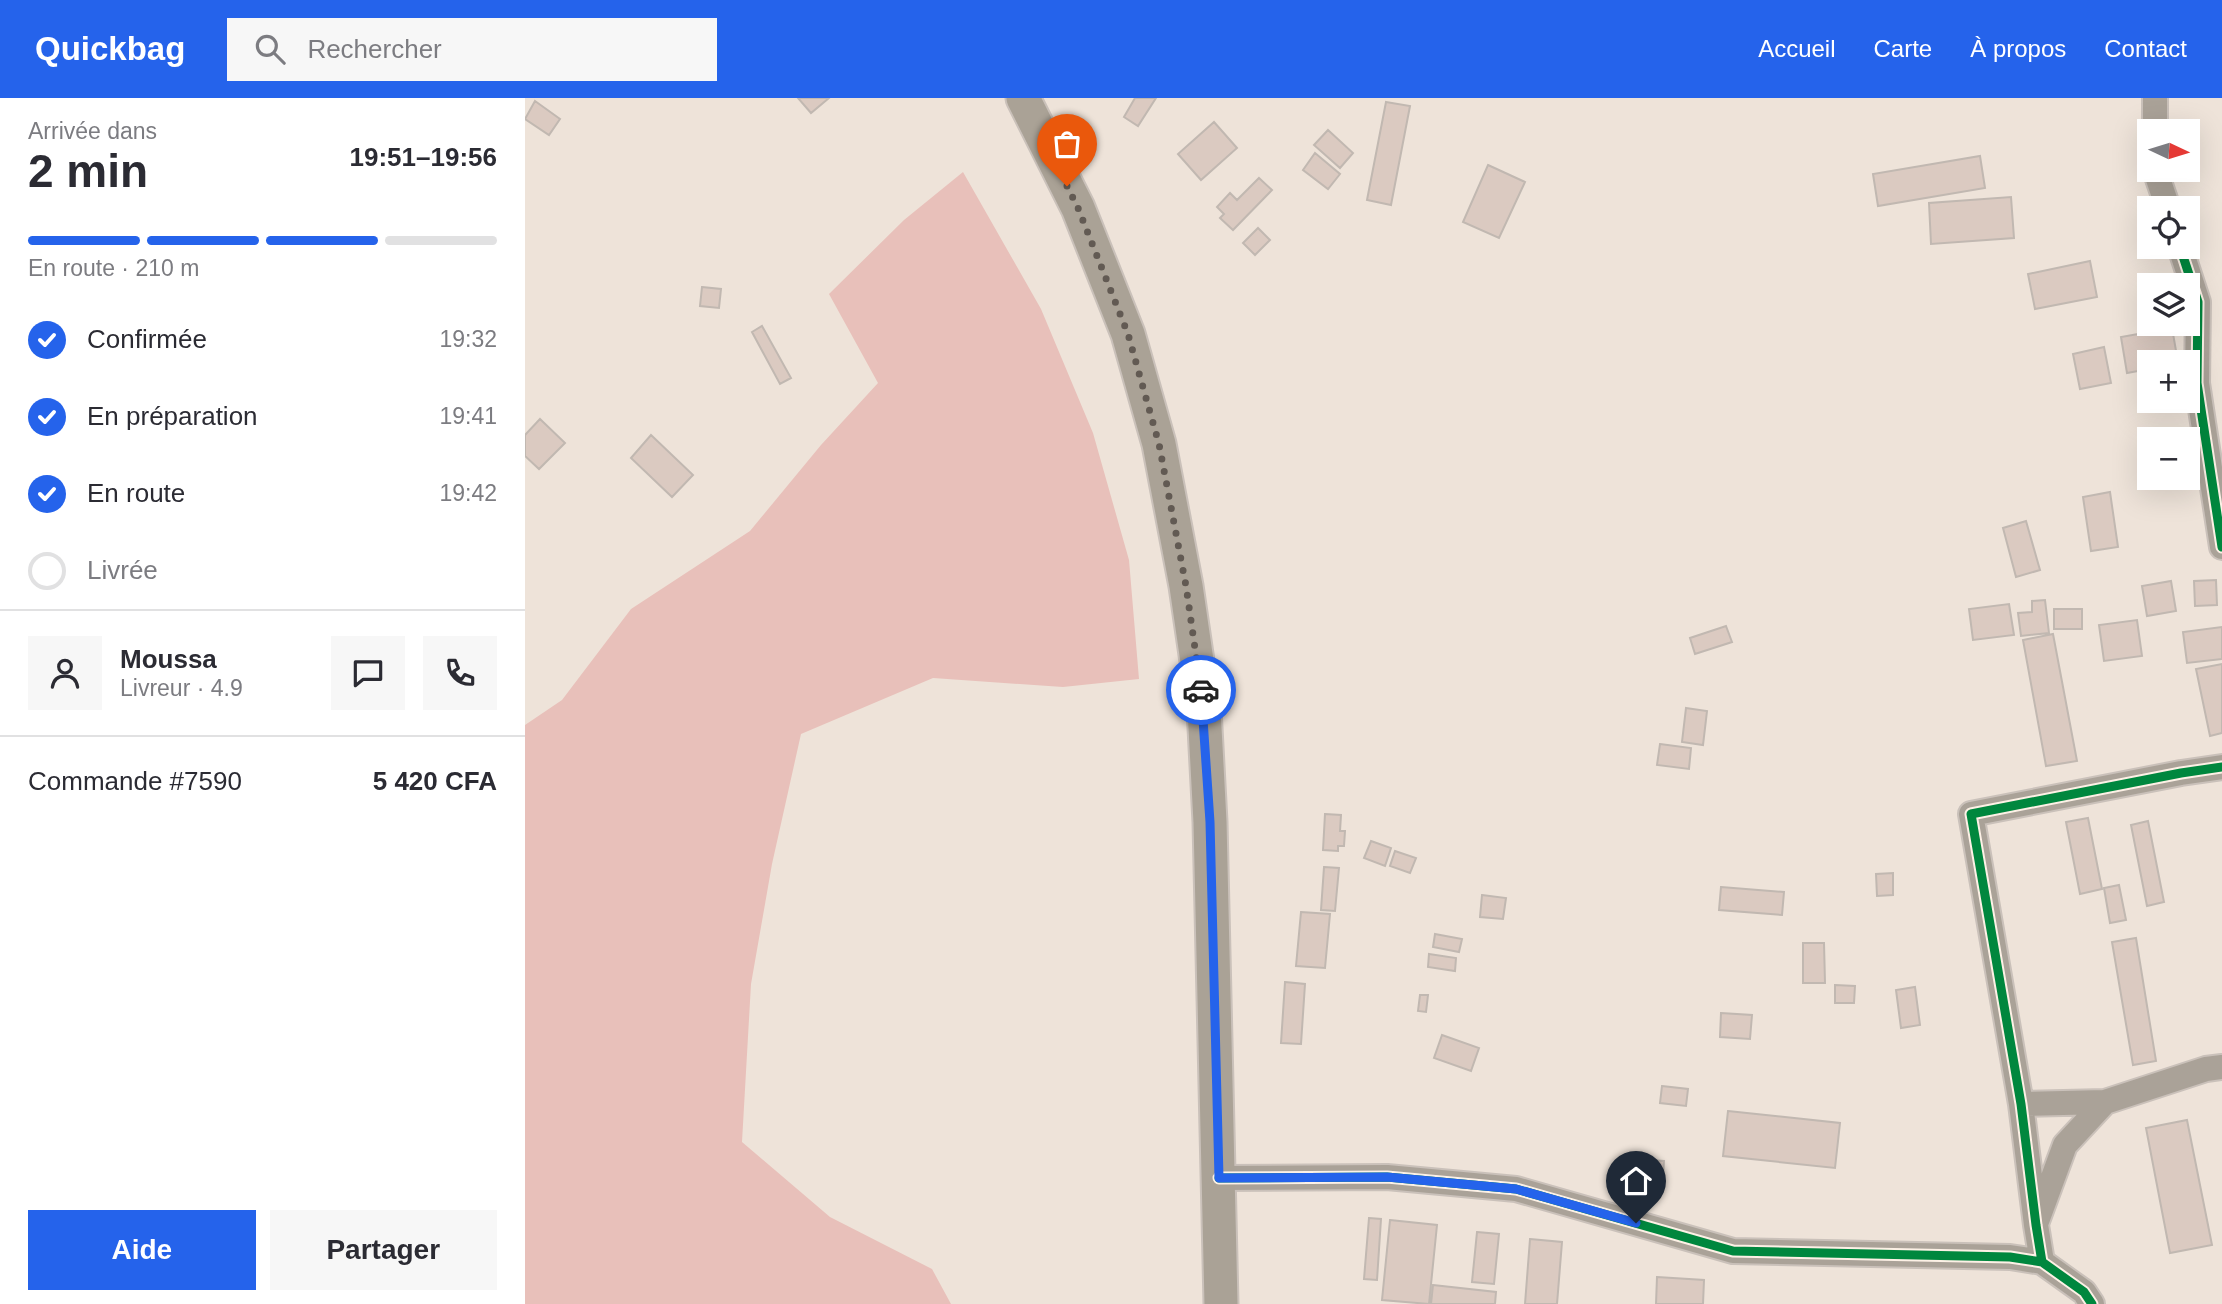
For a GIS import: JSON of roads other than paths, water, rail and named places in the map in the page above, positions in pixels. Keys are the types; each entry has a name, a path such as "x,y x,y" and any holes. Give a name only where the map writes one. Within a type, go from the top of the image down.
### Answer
{"main road":[{"path":"1023,98 1078,208 1128,334 1159,444 1186,586 1204,709 1210,822 1221,1304"}],"street":[{"path":"2155,98 2155,119"},
{"path":"2184,259 2198,302 2197,383 2222,548"},
{"path":"2042,1262 2021,1104 1971,814 2222,767"},
{"path":"2021,1104 2105,1102 2206,1069 2222,1067"},
{"path":"2036,1225 2065,1145 2105,1102"},
{"path":"1219,1178 1387,1177 1516,1189 1733,1251 2010,1257 2042,1262 2084,1292 2092,1304"}]}
